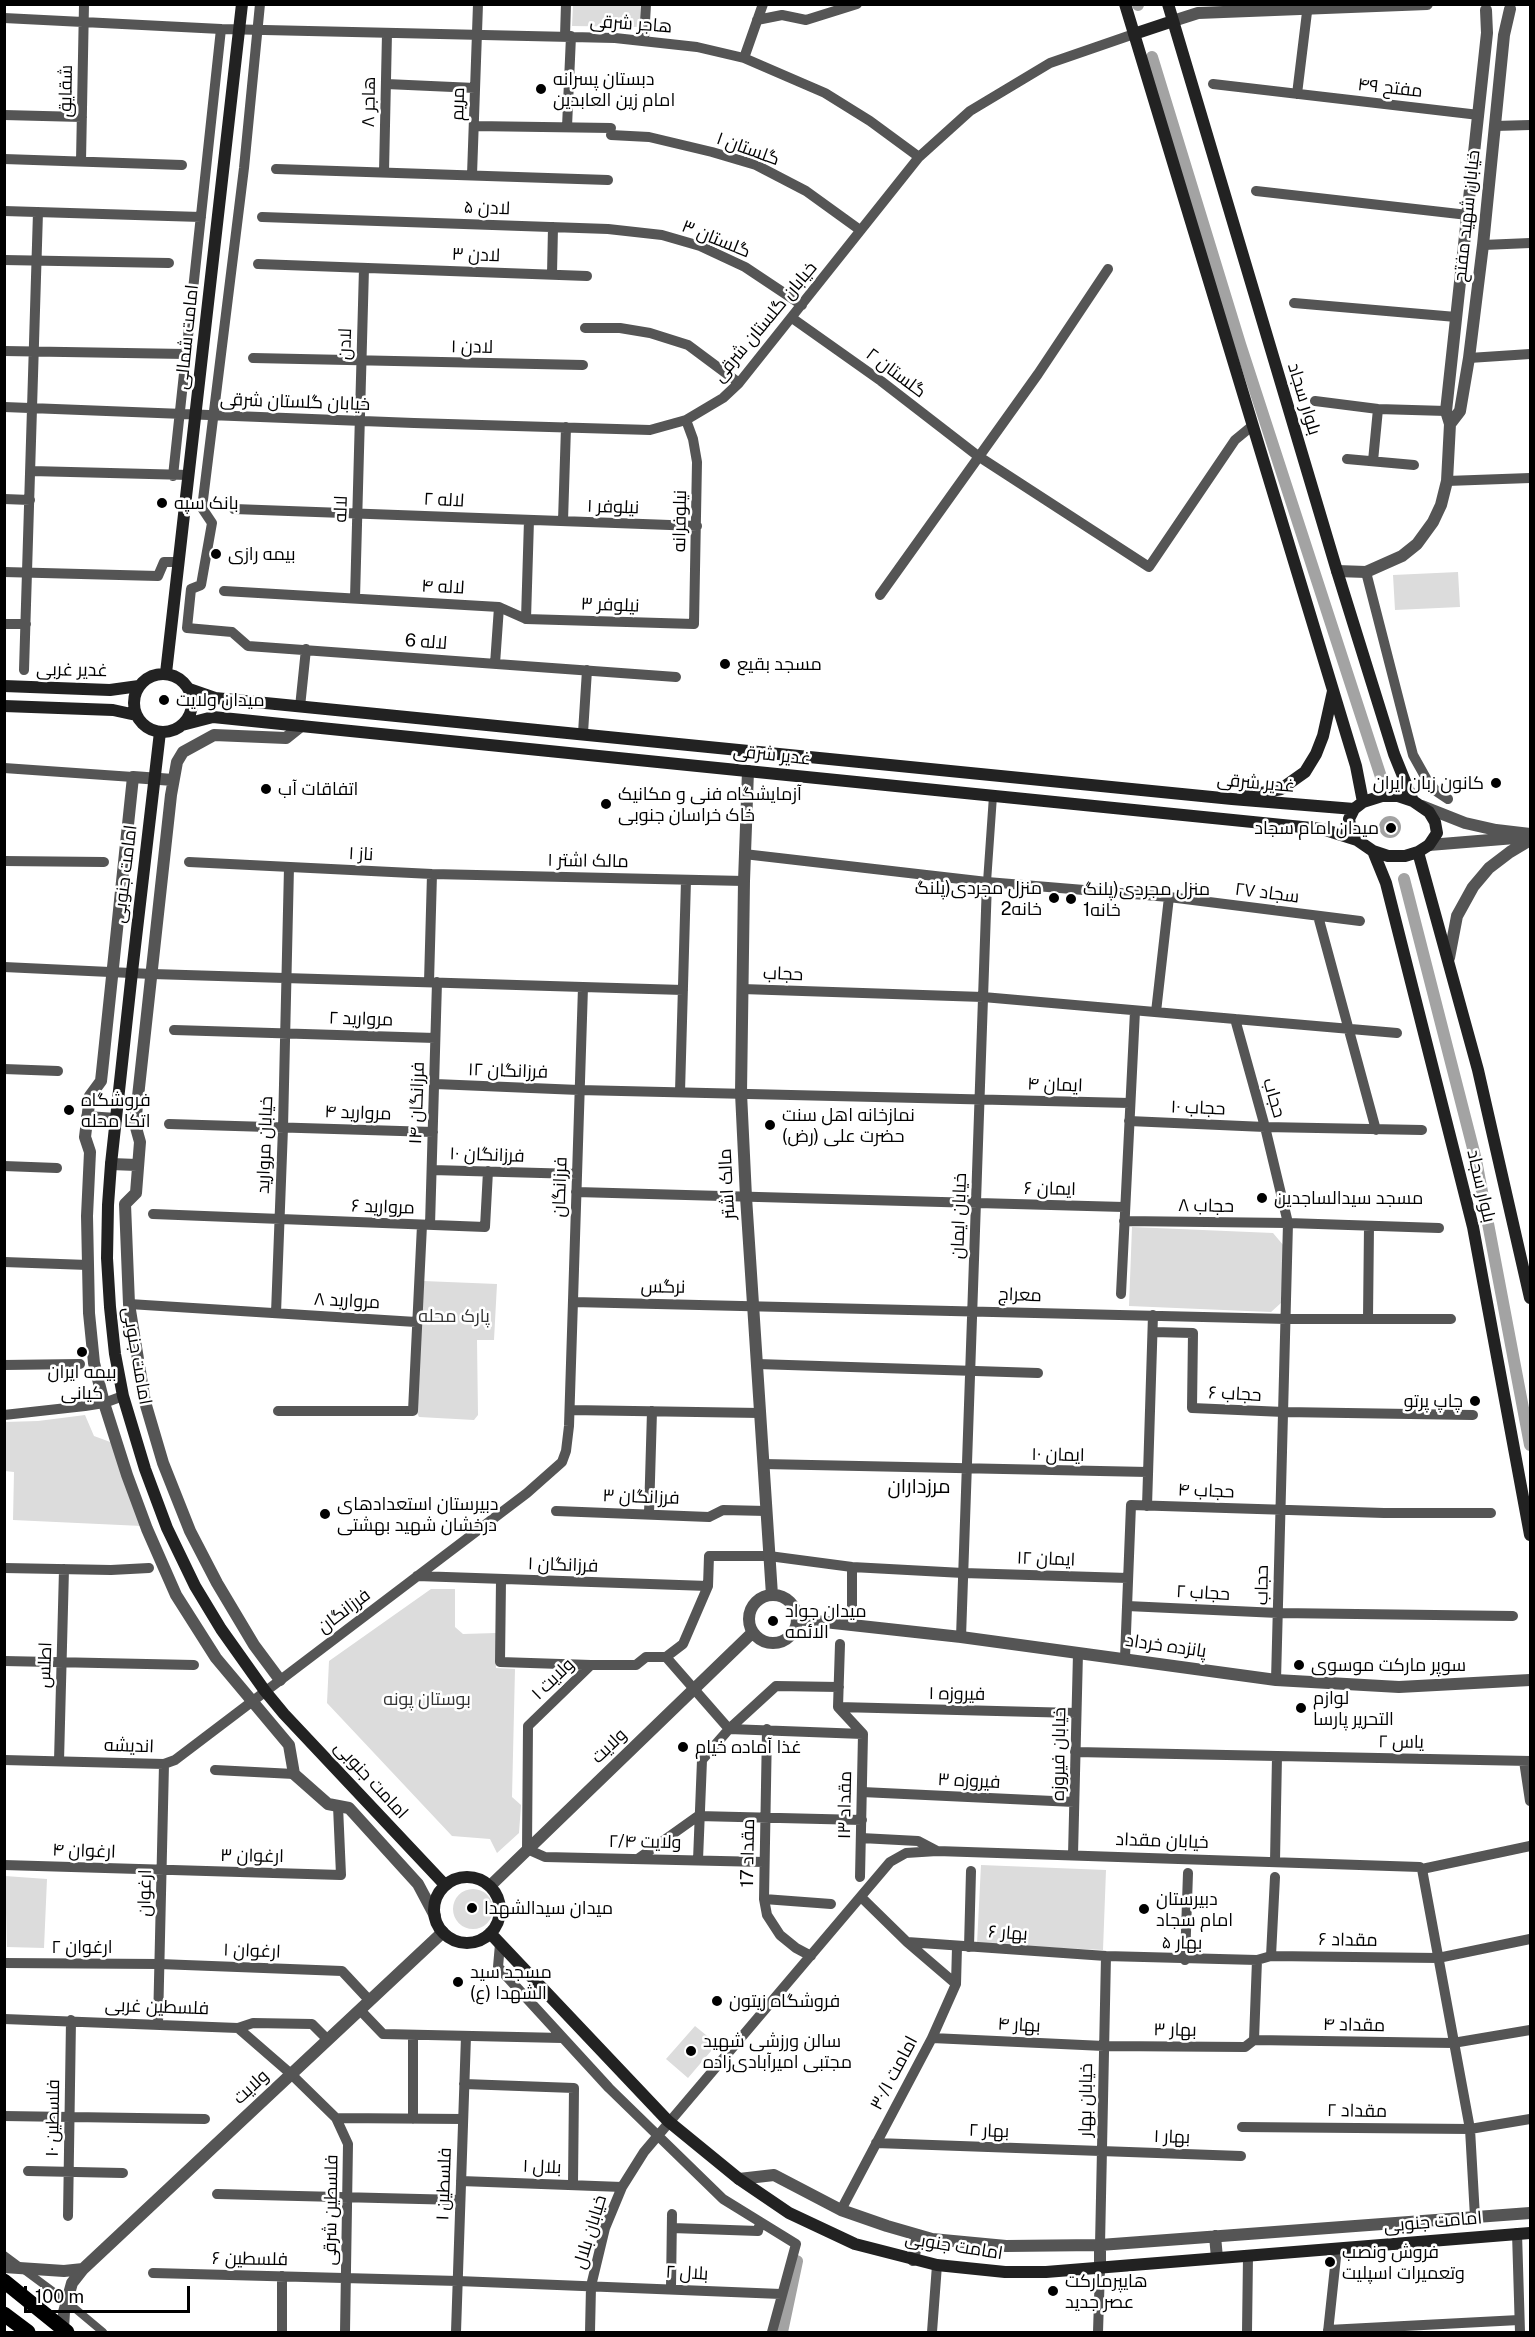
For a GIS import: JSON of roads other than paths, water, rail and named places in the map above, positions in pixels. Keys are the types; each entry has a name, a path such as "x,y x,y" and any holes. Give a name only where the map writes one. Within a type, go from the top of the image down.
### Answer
{"main road":[{"name":"امامت شمالی","path":"166,673 242,4"},
{"path":"1125,4 1251,426 1356,766 1359,806"},
{"name":"بلوار سجاد","path":"1168,4 1337,571 1394,754 1417,804"},
{"path":"1134,34 1173,21"},
{"path":"166,673 180,678 189,688 193,705 191,713 182,725 176,729 160,732 146,727 136,715 134,700 139,686 151,676 166,673"},
{"name":"غدیر غربی","path":"4,686 110,690 139,686"},
{"name":"غدیر شرقی","path":"189,688 216,698 1232,799 1359,806"},
{"path":"1232,799 1281,789 1305,772 1323,736 1333,689"},
{"name":"غدیر غربی","path":"4,706 113,710 136,715"},
{"name":"غدیر شرقی","path":"182,725 213,717 1322,829 1358,840"},
{"name":"امامت جنوبی","path":"160,732 111,1164 107,1258 111,1318 123,1396 145,1469 171,1536 195,1586 221,1629 265,1692 445,1885"},
{"path":"748,771 749,750"},
{"path":"1382,796 1398,796 1417,804 1435,822 1437,833 1424,848 1405,856 1388,856 1373,851 1358,840 1351,831 1350,819 1359,806 1382,796"},
{"name":"بلوار سجاد","path":"1424,848 1449,958 1501,1163 1530,1298"},
{"name":"بلوار سجاد","path":"1373,851 1386,883 1473,1227 1530,1535"},
{"path":"470,1877 490,1886 500,1904 500,1915 490,1933 482,1939 470,1942 452,1939 443,1932 435,1916 436,1898 445,1885 459,1878 470,1877"},
{"name":"امامت جنوبی","path":"490,1933 668,2121 739,2179 789,2213 855,2244 937,2265 1005,2272 1100,2269 1530,2233"},
{"path":"4,2281 65,2331"},
{"path":"4,2314 28,2332"}],"street":[{"name":"شقایق","path":"81,161 84,4"},
{"path":"185,507 202,508 238,215 260,4"},
{"name":"مریم","path":"472,175 478,4"},
{"path":"566,4 567,127"},
{"path":"644,40 646,4"},
{"path":"744,58 762,4"},
{"path":"757,20 782,15 806,20 857,4"},
{"path":"1173,21 1198,13 1427,4"},
{"path":"1297,94 1308,7"},
{"path":"1485,7 1498,16 1511,7"},
{"name":"خیابان شهید مفتح","path":"1337,571 1366,572 1388,564 1418,544 1441,505 1447,481 1450,424 1446,411 1487,33 1485,7"},
{"name":"خیابان شهید مفتح","path":"1450,424 1460,411 1469,358 1504,35 1511,7"},
{"name":"هاجر شرقی","path":"4,18 221,29 568,36 644,40 697,47 744,58 825,93 870,121 919,157"},
{"path":"172,476 221,29"},
{"name":"هاجر ۸","path":"384,172 387,33"},
{"name":"خیابان گلستان شرقی","path":"4,407 650,430 686,420 723,398 739,383 919,157 970,111 1050,63 1134,34"},
{"path":"386,84 475,88"},
{"name":"مفتح ۴۹","path":"1213,84 1479,114"},
{"path":"4,115 82,117"},
{"path":"1495,126 1530,125"},
{"name":"گلستان ۱","path":"474,126 567,127 649,137 712,152 756,165 806,191 860,230"},
{"path":"4,159 182,165"},
{"path":"276,169 608,180"},
{"path":"1256,191 1468,215"},
{"path":"4,211 201,217"},
{"path":"24,670 38,212"},
{"name":"لادن ۵","path":"262,217 608,229"},
{"path":"552,274 554,227"},
{"name":"گلستان ۳","path":"608,229 662,235 700,246 745,267 802,305"},
{"path":"1483,245 1530,243"},
{"path":"4,260 170,263"},
{"name":"لادن ۳","path":"258,264 587,276"},
{"name":"لادن","path":"360,421 364,268"},
{"path":"880,595 1038,374 1108,269"},
{"path":"1294,303 1456,317"},
{"name":"گلستان ۲","path":"792,318 881,381 978,456 1149,567 1235,440 1251,426"},
{"path":"585,328 620,328 650,333 688,345 739,383"},
{"path":"4,351 186,354"},
{"path":"1469,358 1530,354"},
{"name":"لادن ۱","path":"253,358 583,366"},
{"path":"1314,401 1378,409 1446,411"},
{"path":"1373,461 1378,409"},
{"name":"نیلوفرانه","path":"686,420 693,439 697,462 694,624"},
{"name":"لاله","path":"355,598 360,421"},
{"path":"563,521 566,427"},
{"path":"1347,459 1414,465"},
{"path":"31,471 189,476"},
{"path":"1447,481 1530,478"},
{"path":"4,499 30,500"},
{"name":"لاله 6","path":"202,508 212,523 201,585 191,589 187,627 232,632 248,646 676,677"},
{"name":"لاله ۲","path":"234,509 529,520"},
{"path":"526,619 529,520"},
{"name":"نیلوفر ۱","path":"529,520 697,526"},
{"path":"4,572 158,576 164,562 178,562"},
{"path":"1366,572 1413,755 1427,780 1448,800"},
{"name":"لاله ۴","path":"224,591 499,607 526,619"},
{"path":"495,664 499,607"},
{"name":"نیلوفر ۳","path":"526,619 694,624"},
{"path":"4,624 26,624"},
{"path":"300,706 306,650"},
{"path":"584,734 587,670"},
{"path":"280,1680 242,1624 190,1531 163,1463 140,1377 129,1304 125,1204 136,1193 140,1142 135,1124 177,762 183,752 201,740 214,735 286,738 301,726"},
{"path":"4,768 174,780"},
{"name":"مالک اشتر","path":"748,771 744,854 741,1093 772,1595"},
{"path":"133,777 101,1081 90,1096 85,1137 90,1152 87,1216 89,1313 93,1353 104,1403 147,1529 176,1595 216,1658 289,1745 294,1774"},
{"name":"خیابان ایمان","path":"961,1638 987,882 993,796"},
{"path":"1417,804 1465,823 1530,837"},
{"path":"1424,848 1530,837"},
{"path":"1449,958 1457,916 1473,887 1489,868 1530,837"},
{"name":"سجاد ۲۷","path":"744,854 987,882 1169,897 1360,921"},
{"path":"4,861 104,862"},
{"name":"ناز ۱","path":"189,862 432,874"},
{"name":"خیابان مروارید","path":"276,1313 289,867"},
{"name":"مالک اشتر ۱","path":"432,874 744,881"},
{"name":"فرزانگان ۱۴","path":"278,1411 413,1411 416,1322 432,1170 435,1038 432,874"},
{"path":"680,1092 686,880"},
{"path":"1156,1012 1169,897"},
{"path":"1318,916 1376,1130"},
{"path":"4,967 152,974 683,990"},
{"name":"فرزانگان","path":"265,1692 554,1471 562,1462 566,1451 570,1410 583,987"},
{"name":"حجاب","path":"742,989 983,997 1235,1019 1265,1127 1288,1223 1276,1680"},
{"path":"1121,1294 1135,1011"},
{"path":"1235,1019 1397,1033"},
{"name":"مروارید ۲","path":"174,1030 435,1038"},
{"path":"9,1069 58,1071"},
{"name":"فرزانگان ۱۲","path":"435,1084 741,1093"},
{"name":"ایمان ۴","path":"741,1093 1130,1104"},
{"path":"87,1117 116,1119"},
{"name":"حجاب ۱۰","path":"1129,1121 1265,1127 1422,1130"},
{"name":"مروارید ۴","path":"169,1125 433,1132"},
{"path":"111,1164 137,1165"},
{"path":"7,1166 57,1168"},
{"name":"فرزانگان ۱۰","path":"432,1170 577,1174"},
{"name":"مروارید ۶","path":"153,1214 485,1227 488,1171"},
{"name":"ایمان ۶","path":"576,1192 1124,1207"},
{"name":"حجاب ۸","path":"1124,1221 1439,1228"},
{"path":"1368,1318 1369,1226"},
{"path":"5,1263 88,1265"},
{"name":"نرگس","path":"573,1302 753,1306"},
{"name":"مروارید ۸","path":"129,1304 416,1322"},
{"name":"معراج","path":"753,1306 1287,1319 1451,1319"},
{"path":"1147,1506 1153,1315"},
{"name":"حجاب ۶","path":"1153,1332 1193,1333 1192,1408 1284,1413"},
{"path":"7,1365 81,1364"},
{"path":"757,1364 1038,1373"},
{"path":"119,1378 140,1377"},
{"path":"4,1415 45,1412 104,1403 123,1396"},
{"path":"570,1410 760,1413"},
{"path":"650,1514 652,1411"},
{"path":"1284,1413 1473,1415"},
{"name":"ایمان ۱۰","path":"763,1464 1148,1472"},
{"name":"حجاب ۴","path":"1128,1578 1131,1505 1384,1513 1491,1513"},
{"name":"فرزانگان ۳","path":"556,1511 709,1517 723,1510 766,1511"},
{"name":"ایمان ۱۲","path":"708,1586 709,1556 769,1556 852,1567 963,1573 1128,1578"},
{"path":"852,1567 852,1624"},
{"path":"4,1568 111,1570 149,1568"},
{"name":"اطلس","path":"59,1761 64,1569"},
{"name":"فرزانگان ۱","path":"417,1576 708,1586"},
{"path":"1125,1659 1128,1578"},
{"name":"ولایت ۱","path":"501,1580 500,1662 591,1665"},
{"path":"591,1665 636,1665 646,1657 666,1657 683,1644 708,1586"},
{"path":"772,1595 785,1598 791,1603 797,1619 793,1634 780,1642 765,1642 752,1632 748,1620 752,1607 762,1598 772,1595"},
{"name":"حجاب ۲","path":"1127,1606 1278,1613 1513,1616"},
{"name":"پانزده خرداد","path":"797,1619 852,1624 1276,1680 1399,1687 1530,1680"},
{"name":"ولایت","path":"490,1886 752,1632"},
{"path":"840,1644 838,1707 862,1734"},
{"name":"خیابان فیروزه","path":"1073,1855 1078,1653"},
{"path":"666,1657 729,1728 862,1734"},
{"path":"4,1661 194,1665"},
{"name":"ولایت ۱","path":"527,1849 528,1726 591,1665"},
{"path":"698,1860 702,1760 729,1728 776,1686 838,1686"},
{"name":"اندیشه","path":"4,1760 165,1764 175,1760 265,1692"},
{"name":"فیروزه ۱","path":"838,1707 1076,1713"},
{"name":"مقداد 17","path":"768,1729 764,1862 764,1899 767,1915 780,1935 811,1956"},
{"name":"مقداد ۱۳","path":"860,1877 862,1734"},
{"name":"یاس ۲","path":"1075,1752 1527,1761"},
{"path":"1275,1861 1277,1756"},
{"path":"1527,1761 1530,1801"},
{"name":"ارغوان","path":"158,2024 165,1764"},
{"path":"215,1770 294,1774 328,1804 349,1808 418,1884 435,1916"},
{"name":"فیروزه ۳","path":"862,1792 1074,1802"},
{"name":"ارغوان ۳","path":"162,1870 341,1875 338,1806"},
{"path":"639,1858 698,1816 862,1820"},
{"path":"861,1838 918,1841 938,1851"},
{"name":"خیابان مقداد","path":"668,2121 890,1862 906,1852 1275,1861 1415,1866 1422,1869 1530,1846"},
{"name":"ولایت ۲/۴","path":"527,1849 545,1857 764,1862"},
{"name":"ارغوان ۴","path":"4,1865 162,1870"},
{"path":"1422,1869 1470,2129 1477,2237"},
{"name":"امامت ۳۰/۱","path":"841,2210 932,2038 956,1984 963,1947 971,1871"},
{"path":"1185,1960 1188,1873"},
{"path":"1271,1956 1275,1877"},
{"path":"861,1897 956,1984"},
{"path":"764,1899 831,1905"},
{"name":"ولایت","path":"65,2331 66,2301 72,2283 83,2269 443,1932"},
{"name":"مقداد ۶","path":"1257,1960 1271,1956 1438,1958 1530,1939"},
{"name":"بهار ۶","path":"908,1942 1106,1956"},
{"path":"500,1944 498,1967 562,2038 656,2135 723,2199 796,2244 772,2332"},
{"name":"بهار ۵","path":"1106,1956 1185,1960 1257,1960"},
{"name":"خیابان بهار","path":"1100,2245 1106,1956"},
{"path":"1250,2044 1257,1960"},
{"name":"ارغوان ۲","path":"4,1963 159,1964"},
{"name":"ارغوان ۱","path":"159,1964 342,1971 365,2005"},
{"path":"365,2005 383,2034 562,2038"},
{"name":"فلسطین غربی","path":"4,2019 238,2028 253,2023 312,2024 328,2040"},
{"name":"فلسطین ۱۰","path":"68,2216 71,2020"},
{"path":"238,2028 291,2074"},
{"name":"مقداد ۴","path":"1250,2044 1453,2043 1530,2030"},
{"path":"412,2119 413,2035"},
{"name":"فلسطین ۱","path":"456,2332 466,2036"},
{"name":"بهار ۴","path":"932,2038 1104,2046"},
{"name":"بهار ۳","path":"1104,2046 1250,2044"},
{"name":"فلسطین شرقی","path":"291,2074 336,2118 348,2144 345,2332"},
{"path":"464,2084 574,2088 573,2184"},
{"path":"4,2116 205,2119"},
{"path":"336,2118 463,2119"},
{"name":"مقداد ۲","path":"1242,2127 1470,2129 1530,2119"},
{"name":"خیابان بلال","path":"590,2332 591,2286 605,2228 622,2187 656,2135 668,2121"},
{"name":"بهار ۲","path":"876,2143 1102,2152"},
{"name":"بهار ۱","path":"1102,2152 1241,2156"},
{"path":"28,2170 123,2173"},
{"path":"739,2179 774,2175 841,2210 918,2235 932,2239 1006,2246 1100,2245 1530,2213"},
{"name":"بلال ۱","path":"461,2181 622,2187"},
{"path":"217,2194 460,2200"},
{"path":"671,2288 672,2214"},
{"path":"672,2228 758,2231 760,2223"},
{"path":"1517,2233 1520,2332"},
{"path":"913,2260 918,2235"},
{"path":"1215,2236 1217,2258"},
{"path":"1098,2332 1100,2245"},
{"path":"1337,2248 1328,2331 1519,2320"},
{"path":"4,2255 103,2332"},
{"path":"1247,2332 1248,2256"},
{"path":"932,2332 937,2265"},
{"path":"4,2267 64,2271 83,2269"},
{"name":"فلسطین ۶","path":"153,2273 458,2281"},
{"path":"282,2276 282,2332"},
{"name":"بلال ۲","path":"458,2281 781,2294"}],"waterway":[{"path":"1152,57 1240,344 1381,777"},
{"path":"1404,879 1476,1160 1530,1445"},
{"path":"782,2332 797,2261"}],"place":[{"name":"دبستان پسرانه امام زین العابدین","path":"541,89"},
{"name":"بانک سپه","path":"162,503"},
{"name":"بیمه رازی","path":"216,554"},
{"name":"مسجد بقیع","path":"725,664"},
{"name":"میدان ولایت","path":"164,700"},
{"name":"کانون زبان ایران","path":"1496,783"},
{"name":"اتفاقات آب","path":"266,789"},
{"name":"آزمایشگاه فنی و مکانیک خاک خراسان جنوبی","path":"606,804"},
{"name":"میدان امام سجاد","path":"1391,828"},
{"name":"منزل مجردی(پلنگ خانه2","path":"1054,898"},
{"name":"منزل مجردی(پلنگ خانه1","path":"1071,899"},
{"name":"فروشگاه اتکا محله","path":"69,1110"},
{"name":"نمازخانه اهل سنت حضرت علی (رض)","path":"770,1125"},
{"name":"مسجد سیدالساجدین","path":"1262,1198"},
{"name":"بیمه ایران کیانی","path":"82,1352"},
{"name":"چاپ پرتو","path":"1475,1401"},
{"name":"دبیرستان استعدادهای درخشان شهید بهشتی","path":"325,1514"},
{"name":"میدان جواد الائمه","path":"773,1621"},
{"name":"سوپر مارکت موسوی","path":"1299,1665"},
{"name":"لوازم التحریر پارسا","path":"1301,1708"},
{"name":"غذا آماده خیام","path":"683,1747"},
{"name":"میدان سیدالشهدا","path":"472,1908"},
{"name":"دبیرستان امام سجاد","path":"1144,1909"},
{"name":"مسجد سید الشهدا (ع)","path":"458,1982"},
{"name":"فروشگاه زیتون","path":"717,2001"},
{"name":"سالن ورزشی شهید مجتبی امیرآبادی‌زاده","path":"691,2051"},
{"name":"فروش ونصب وتعمیرات اسپلیت","path":"1330,2262"},
{"name":"هایپرمارکت عصر جدید","path":"1053,2291"}],"district":[{"name":"مرزداران","path":"919,1487"}],"park label":[{"name":"پارک محله","path":"454,1316"},
{"name":"بوستان پونه","path":"427,1699"}]}
